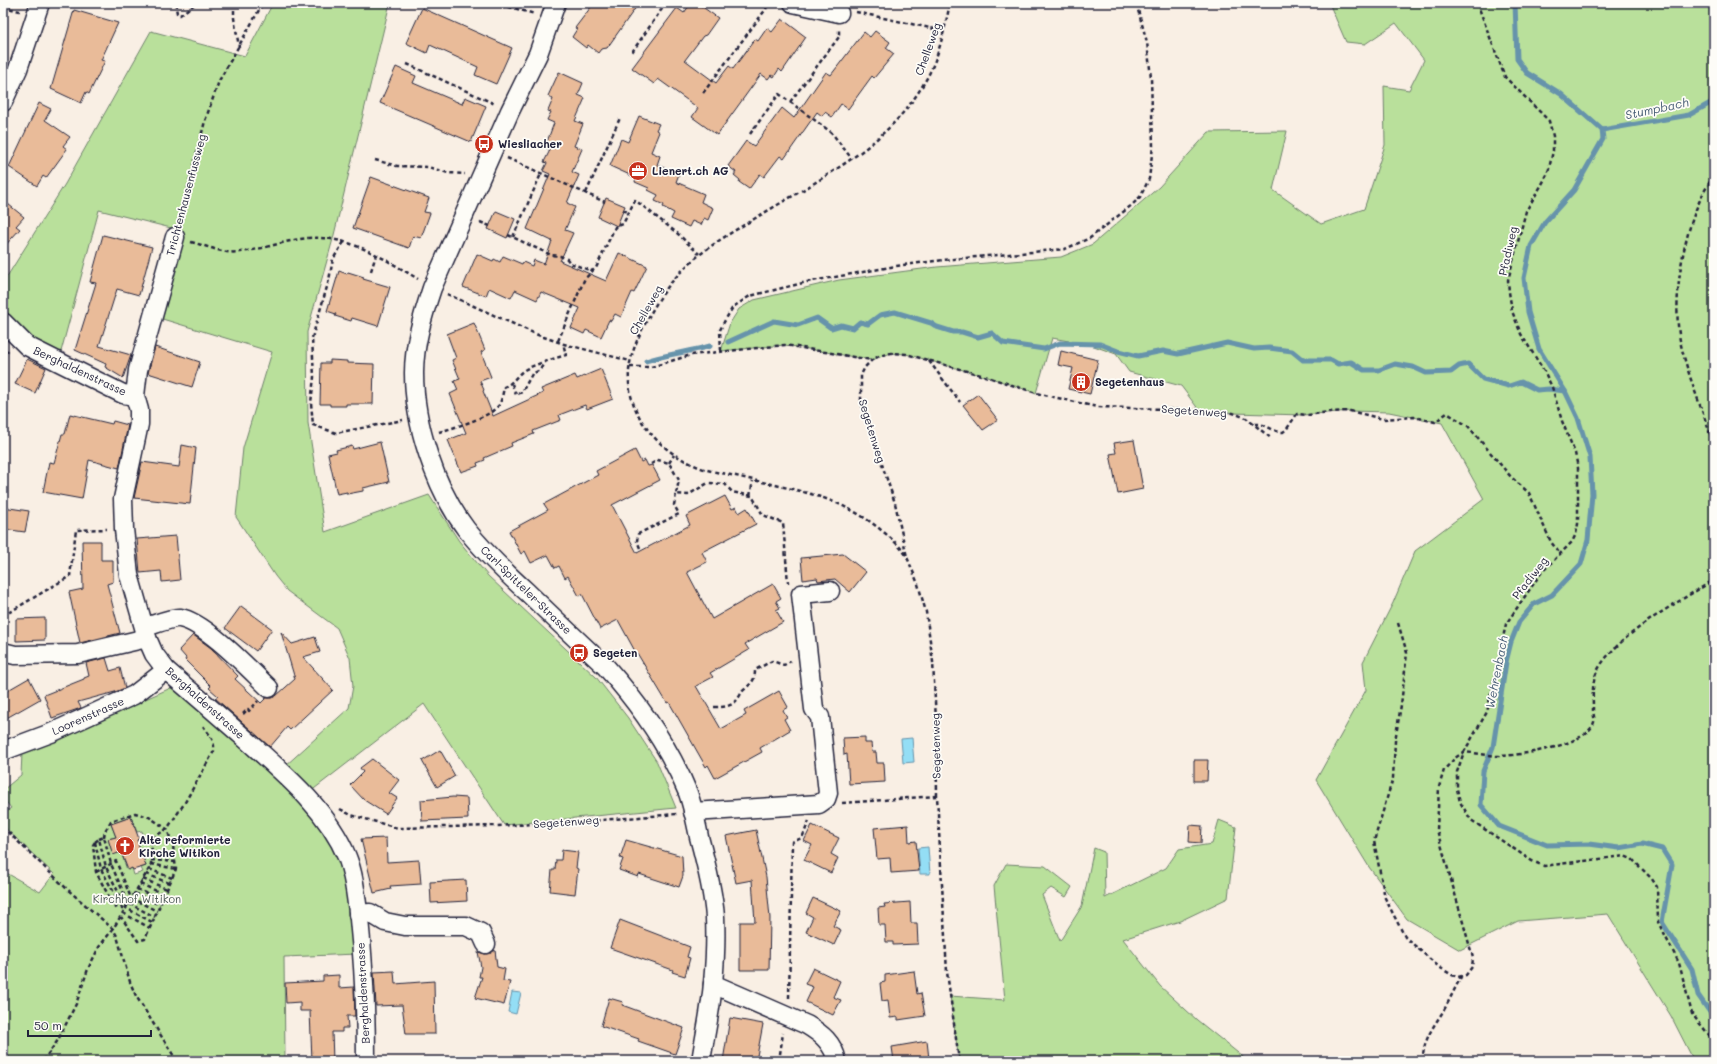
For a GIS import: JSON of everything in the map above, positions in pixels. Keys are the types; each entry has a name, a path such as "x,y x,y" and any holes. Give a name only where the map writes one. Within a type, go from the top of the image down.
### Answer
{"street":[{"path":"793,3 840,13"},
{"path":"3,102 18,69 33,8"},
{"path":"481,176 538,54 553,11"},
{"name":"Carl-Spitteler-Strasse","path":"481,176 432,288 417,340 414,373 418,410 430,461 444,492 465,528 495,562 606,667 635,701 661,741 678,771 694,812 710,884 715,917 713,984 701,1061"},
{"name":"Trichtenhausenfussweg","path":"135,396 138,370 175,238"},
{"name":"Berghaldenstrasse","path":"3,322 27,346 123,394 135,396 139,424 123,499 124,529 129,575 146,632 154,654 166,670 280,770 320,813 341,844 348,859 353,878 358,914 366,1008 366,1061"},
{"path":"694,812 809,805 819,804 826,799 828,793 820,717 814,709 801,594 830,591"},
{"path":"3,652 15,656 78,654 146,632 180,618 195,624 222,643 265,693"},
{"name":"Loorenstrasse","path":"5,747 51,733 134,695 166,670"},
{"path":"358,914 370,913 385,922 405,926 466,926 481,933 486,944"},
{"path":"713,984 807,1025 830,1043 837,1061"}],"path":[{"path":"178,3 176,8 177,13 180,15 196,3"},
{"path":"234,3 234,18 239,48"},
{"name":"Trichtenhausenfussweg","path":"175,238 205,121 219,81 239,48 263,3"},
{"path":"495,3 553,11"},
{"path":"632,52 666,3"},
{"path":"703,93 766,9 768,3"},
{"name":"Chelleweg","path":"907,557 899,544 868,520 843,506 813,495 695,466 674,455 650,434 637,413 630,389 630,360 640,332 663,292 699,254 717,240 852,159 880,137 908,107 930,72 944,31 950,3"},
{"path":"721,351 720,330 724,322 733,307 750,296 821,279 896,266 943,260 1065,249 1090,238 1132,205 1140,197 1149,179 1153,146 1151,78 1147,42 1136,3"},
{"name":"Pfadiweg","path":"1477,3 1505,77 1549,121 1553,136 1553,151 1548,173 1526,210 1508,280 1512,311 1521,334 1552,387 1562,421 1575,453 1578,468 1576,534 1572,542 1541,573 1506,624 1487,712 1464,752 1457,772 1457,789 1460,802 1471,820 1532,861 1544,866 1624,856 1632,859 1657,886 1658,922 1679,963 1692,1014 1714,1041"},
{"path":"3,7 33,8"},
{"path":"790,102 839,37 840,13 854,12 944,31"},
{"path":"407,64 489,101"},
{"path":"750,134 779,94 831,132 852,159"},
{"path":"586,193 620,118"},
{"path":"375,160 397,166 428,168 448,173 481,176"},
{"path":"523,166 605,202"},
{"path":"513,237 541,174"},
{"path":"1714,176 1706,186 1692,218 1684,250 1678,301 1678,325 1682,350 1714,446"},
{"path":"558,342 585,278 590,276 592,271 596,268 615,227 623,224 635,200 677,233 699,254"},
{"path":"623,210 628,212"},
{"path":"508,235 551,255 560,256 567,259 570,263 592,271"},
{"path":"175,238 227,252 244,251 309,238 333,240 353,244 376,255 432,288 538,335 564,344 630,360"},
{"path":"344,242 333,259 329,280 312,338 314,377 310,403 313,424 336,433 418,410"},
{"path":"371,271 376,255"},
{"path":"449,429 480,418 498,407 504,387 512,384 525,369 566,355 564,344"},
{"path":"630,367 651,367 691,355 785,345 872,360"},
{"name":"Segetenweg","path":"959,1061 947,972 937,796 936,721 933,662 926,612 918,584 907,557 895,504 861,402 861,375 865,367 872,360 891,353 906,354 1036,393 1097,407 1199,410 1233,413 1246,418 1255,424 1272,439"},
{"path":"928,360 960,402"},
{"path":"512,384 516,395 522,392 532,374 540,370 544,362"},
{"path":"1255,424 1262,424 1271,430 1283,432 1297,414 1308,415 1350,411 1383,419 1414,417 1436,422 1446,413 1468,426 1511,477 1529,493 1551,542 1560,554"},
{"path":"669,463 674,455"},
{"path":"640,548 637,541 638,534 679,514 674,505 679,480 669,463 658,460 651,464"},
{"path":"750,496 753,480"},
{"path":"676,494 688,495 708,483 725,484 732,492 752,496 763,515 783,524 789,587"},
{"path":"3,616 70,576 76,530 124,529"},
{"path":"1398,623 1407,653 1395,741 1393,778 1374,841 1385,898 1405,937 1439,967 1452,976 1458,978 1466,975 1472,967 1473,958 1437,830 1439,787 1444,770 1455,758 1464,752 1497,756 1516,755 1558,747 1585,735 1594,723 1592,690 1597,673 1604,661 1637,629 1714,580"},
{"path":"714,707 728,706 735,703 744,689 755,679 755,670 772,661 784,665 795,658"},
{"path":"249,711 265,693"},
{"path":"43,1061 58,1040 76,1004 88,969 99,947 121,917 149,869 151,864 152,838 167,829 184,804 214,751 212,738 198,720"},
{"path":"826,799 837,804 937,796"},
{"path":"779,1061 790,982 792,842 802,838 809,822 809,805"},
{"name":"Segetenweg","path":"338,808 351,815 398,828 528,825 694,812"},
{"path":"121,917 138,942 145,939 176,869 176,862 167,829 149,817 135,813 111,821 105,831 104,837 111,864 128,903 155,916"},
{"path":"3,828 67,889 113,929 117,936 130,982 136,996 177,1061"},
{"path":"104,837 99,839 93,845 96,872 115,908 121,905"},
{"path":"99,839 106,867 126,908 152,922"},
{"path":"95,842 101,869 121,905 123,913 150,928"},
{"path":"151,854 174,855"},
{"path":"151,860 176,862"},
{"path":"96,872 116,861 131,898 157,911"},
{"path":"151,864 176,869"},
{"path":"149,869 172,878"},
{"path":"146,874 169,883"},
{"path":"143,879 167,889"},
{"path":"140,884 164,894"},
{"path":"137,889 162,900"},
{"path":"134,893 160,906"},
{"path":"1423,1061 1423,1055 1429,1032 1444,1009 1461,977"}],"green space":[{"path":"273,3 390,3 333,239 307,332 308,423 325,532 429,495 459,541 488,576 596,677 628,718 657,762 676,808 504,825 424,704 310,792 284,767 349,708 353,686 350,658 337,628 287,591 275,576 236,517 243,448 272,352 159,318 183,231 99,210 59,359 30,343 3,315 3,283 65,184 151,31 245,56"},
{"path":"1329,3 1714,3 1714,1061 1694,1061 1671,1016 1608,914 1518,921 1460,950 1407,919 1369,867 1316,780 1366,690 1363,662 1393,603 1415,551 1484,499 1442,423 1389,412 1350,411 1303,415 1233,413 1199,410 1181,386 1129,372 1116,354 1091,345 1052,338 1036,393 988,377 906,354 891,353 872,360 785,345 721,351 730,323 739,309 754,300 839,280 937,267 1061,257 1093,244 1159,187 1209,132 1287,131 1273,190 1321,224 1364,209 1385,145 1384,86 1409,90 1424,60 1396,23 1365,44 1346,42"},
{"name":"Kirchhof Witikon","path":"173,687 287,788 316,817 331,841 345,869 357,954 284,957 285,1061 3,1061 3,871 40,892 54,874 3,826 3,814 11,808 3,798 3,790 21,775 22,753","holes":["131,817 137,832 142,831 144,838 137,840 146,866 141,868 143,872 134,875 132,868 127,870 121,852 113,854 108,839 116,837 111,824"]},
{"path":"1219,820 1236,827 1228,898 1180,921 1123,939 1160,986 1197,1020 1248,1061 959,1061 950,996 1005,1000 994,886 1006,864 1045,866 1072,887 1066,897 1051,888 1042,895 1060,941 1082,906 1094,848 1104,852 1105,898 1166,868 1179,849 1212,844"}],"water":[{"path":"912,738 914,762 903,763 901,739"},
{"path":"928,847 930,874 920,874 918,848"},
{"path":"512,992 521,993 516,1014 508,1012"}],"building":[{"path":"594,3 639,3 607,48 601,49 598,53 588,45 586,48 572,37 577,29 575,28"},
{"path":"691,3 697,3 718,18 685,60 716,83 729,66 733,69 755,39 758,41 767,28 772,32 782,19 806,37 782,72 779,69 774,77 771,75 768,79 761,74 717,135 692,117 698,108 658,79 654,84 632,68 677,8 684,13"},
{"path":"422,8 512,48 496,84 475,75 478,67 430,45 427,53 406,43"},
{"path":"74,10 118,23 101,60 105,61 89,94 86,92 81,103 51,89"},
{"path":"875,31 890,42 886,48 894,54 874,78 872,76 848,109 841,104 832,117 825,112 822,116 817,112 784,159 780,156 764,177 760,174 749,189 739,182 740,180 734,175 736,172 728,166 746,141 754,146 782,108 794,118 826,72 831,75 864,32 870,37"},
{"path":"396,67 416,76 413,83 462,104 465,97 486,106 471,142 380,103"},
{"path":"559,72 583,83 578,95 585,98 575,121 583,124 574,146 582,149 572,172 579,175 567,203 575,207 565,230 573,233 560,261 606,281 619,253 647,266 634,293 632,292 621,317 615,314 611,321 609,320 601,337 586,330 584,334 571,328 580,308 541,292 537,300 515,290 511,298 489,288 486,296 463,287 477,254 493,261 494,259 500,262 503,256 522,264 523,262 532,266 534,260 544,264 552,241 527,229 550,174 543,171 547,163 544,162 550,150 545,147 554,123 547,120 551,112 548,111 553,99 548,96"},
{"path":"39,103 51,109 45,120 70,137 63,146 67,149 46,178 43,176 37,186 9,167"},
{"path":"639,116 659,124 656,130 659,132 651,152 660,156 657,165 679,174 676,182 704,194 701,202 713,208 708,220 704,218 701,225 692,221 689,227 671,219 674,213 663,207 664,205 655,201 658,195 648,190 649,188 635,182 636,178 610,166 621,139 628,142"},
{"path":"371,177 429,198 424,212 430,213 421,238 413,236 409,248 353,228"},
{"path":"606,198 625,206 617,226 598,217"},
{"path":"3,200 24,217 16,226 20,229 3,248"},
{"path":"496,211 515,219 507,238 488,229"},
{"path":"103,235 152,247 139,295 117,289 99,346 131,355 123,378 105,367 106,364 75,350 96,283 90,282"},
{"path":"339,271 364,277 363,279 390,287 378,326 352,318 351,321 335,316 336,314 327,311"},
{"path":"474,323 485,350 481,352 491,377 480,381 493,416 543,393 541,389 575,375 577,379 601,369 613,399 587,409 585,405 559,415 561,420 533,431 534,434 511,443 512,446 484,458 485,460 477,463 478,466 461,472 448,440 466,433 450,394 458,390 454,381 460,379 452,360 456,358 447,334"},
{"path":"155,347 200,362 192,387 148,373"},
{"path":"1061,351 1098,360 1090,394 1068,389 1073,368 1058,365"},
{"path":"27,359 46,368 35,393 15,384"},
{"path":"330,360 347,361 347,363 374,364 373,404 346,404 346,406 330,406 330,404 320,404 321,363 330,363"},
{"path":"978,394 998,420 983,430 963,405"},
{"path":"70,414 112,424 113,421 128,425 119,468 89,460 82,499 43,492 49,462 54,463 62,434 65,434"},
{"path":"1134,440 1143,489 1118,494 1110,454 1116,453 1114,443"},
{"path":"380,442 389,482 363,488 363,491 337,494 328,454 337,452 336,450 352,446 353,449"},
{"path":"182,445 196,448 190,504 134,498 142,462 179,467"},
{"path":"635,450 641,462 645,460 648,466 652,465 660,480 612,505 637,553 690,525 686,516 725,496 732,509 736,507 739,513 747,508 756,524 702,552 707,562 687,572 712,619 773,584 781,598 776,601 780,608 776,610 783,622 745,644 749,650 710,673 713,677 696,686 721,729 746,715 744,711 779,691 788,707 783,710 787,717 784,719 790,730 760,748 762,752 715,778 708,765 706,767 669,702 667,703 636,653 618,620 600,629 582,594 579,596 568,576 565,578 559,566 555,568 548,555 531,563 525,551 521,554 509,531 548,510 544,504 598,475 596,471"},
{"path":"3,507 29,511 25,532 3,529"},
{"path":"176,536 180,580 162,582 161,571 140,573 137,539"},
{"path":"82,541 101,541 101,560 113,560 113,582 107,584 120,633 80,643 69,592 83,589"},
{"path":"843,554 866,572 850,592 835,579 818,581 817,578 803,580 801,558"},
{"path":"241,606 272,629 256,651 225,628"},
{"path":"45,618 45,640 16,641 16,619"},
{"path":"281,632 292,644 315,637 320,652 303,657 333,690 290,730 287,727 270,747 215,698 218,696 209,688 211,686 185,660 186,658 179,650 193,635 211,648 238,676 235,679 261,703 266,698 276,696 295,679"},
{"path":"106,658 110,671 120,668 125,688 78,702 81,708 52,718 44,695 84,679 89,676 86,663"},
{"path":"29,678 40,699 3,720 3,693"},
{"path":"865,737 865,743 871,743 872,752 876,752 877,763 884,763 885,782 849,784 847,754 844,755 843,738"},
{"path":"440,750 455,776 437,787 422,761"},
{"path":"372,759 399,780 389,793 397,798 386,814 364,800 350,785 363,772 360,768"},
{"path":"1194,760 1208,760 1207,781 1194,781"},
{"path":"453,797 467,798 468,819 422,821 421,800"},
{"name":"Alte reformierte Kirche Witikon","path":"131,817 139,839 137,840 146,866 128,870 121,852 113,855 108,839 116,837 111,824"},
{"path":"812,825 839,838 831,854 838,858 831,873 804,860 812,845 804,841"},
{"path":"908,825 909,842 916,841 919,871 891,873 890,858 877,859 874,828"},
{"path":"1190,825 1202,826 1201,843 1189,842"},
{"path":"756,830 766,877 770,918 769,970 740,970 740,922 755,922 752,880 736,883 726,836"},
{"path":"386,838 387,862 419,860 421,884 390,886 391,889 374,893 361,839"},
{"path":"626,840 682,856 683,876 679,887 639,874 638,877 619,870 623,859 620,858"},
{"path":"562,850 578,852 576,868 578,869 575,894 550,891 552,870 555,870 556,860 561,860"},
{"path":"466,880 467,901 431,903 430,882"},
{"path":"813,898 841,911 833,926 841,930 834,945 806,932 813,917 806,913"},
{"path":"910,902 911,923 917,923 918,944 893,945 893,942 886,942 885,925 879,925 878,908 885,907 884,904"},
{"path":"620,920 690,947 687,957 690,958 685,976 672,972 673,970 610,948"},
{"path":"495,950 497,967 505,969 503,981 510,982 504,1005 475,998 482,977 479,977 481,967 478,952 485,954 491,953"},
{"path":"813,968 840,981 833,997 841,1000 833,1015 806,1002 813,987 805,984"},
{"path":"394,971 395,984 434,981 435,1034 406,1034 402,1005 376,1006 374,972"},
{"path":"914,971 917,994 921,993 925,1016 898,1020 898,1017 890,1018 888,1000 882,1001 880,983 885,982 885,975"},
{"path":"339,975 339,988 354,987 355,1016 347,1016 348,1028 342,1028 342,1032 332,1032 333,1061 312,1061 310,1011 300,1011 300,1002 286,1003 285,983 323,981 323,976"},
{"path":"609,998 623,1002 622,1005 684,1028 675,1054 638,1041 639,1039 601,1026"},
{"path":"730,1018 763,1024 756,1061 723,1061"},
{"path":"927,1041 929,1059 927,1061 894,1061 892,1047"}],"waterway":[{"name":"Wehrenbach","path":"1515,3 1517,59 1527,73 1561,94 1602,130 1603,139 1574,190 1545,222 1531,246 1524,278 1528,312 1539,349 1565,391 1578,418 1590,457 1592,494 1588,540 1581,564 1552,595 1534,604 1519,622 1511,642 1506,662 1493,747 1483,771 1481,805 1499,826 1547,845 1589,844 1619,848 1642,844 1662,849 1672,865 1662,922 1692,969 1698,995 1714,1018"},
{"name":"Stumpbach","path":"1602,130 1689,115 1714,101"},
{"path":"728,342 774,321 798,325 817,318 831,328 841,325 853,328 860,322 868,324 880,315 895,312 931,323 937,327 953,332 962,332 978,337 992,333 1003,343 1044,349 1060,343 1100,344 1118,351 1138,356 1163,351 1178,354 1227,343 1254,349 1269,348 1292,351 1303,360 1331,360 1338,364 1351,362 1364,370 1379,370 1395,364 1413,367 1426,373 1451,372 1459,366 1468,364 1483,379 1509,386 1521,382 1537,390 1549,389 1565,391"},
{"path":"646,361 710,346"}],"place":[{"name":"Wiesliacher","path":"484,144"},
{"name":"Lienert.ch AG","path":"638,171"},
{"name":"Segetenhaus","path":"1081,382"},
{"name":"Segeten","path":"579,653"},
{"name":"Alte reformierte Kirche Witikon","path":"125,846"}]}
